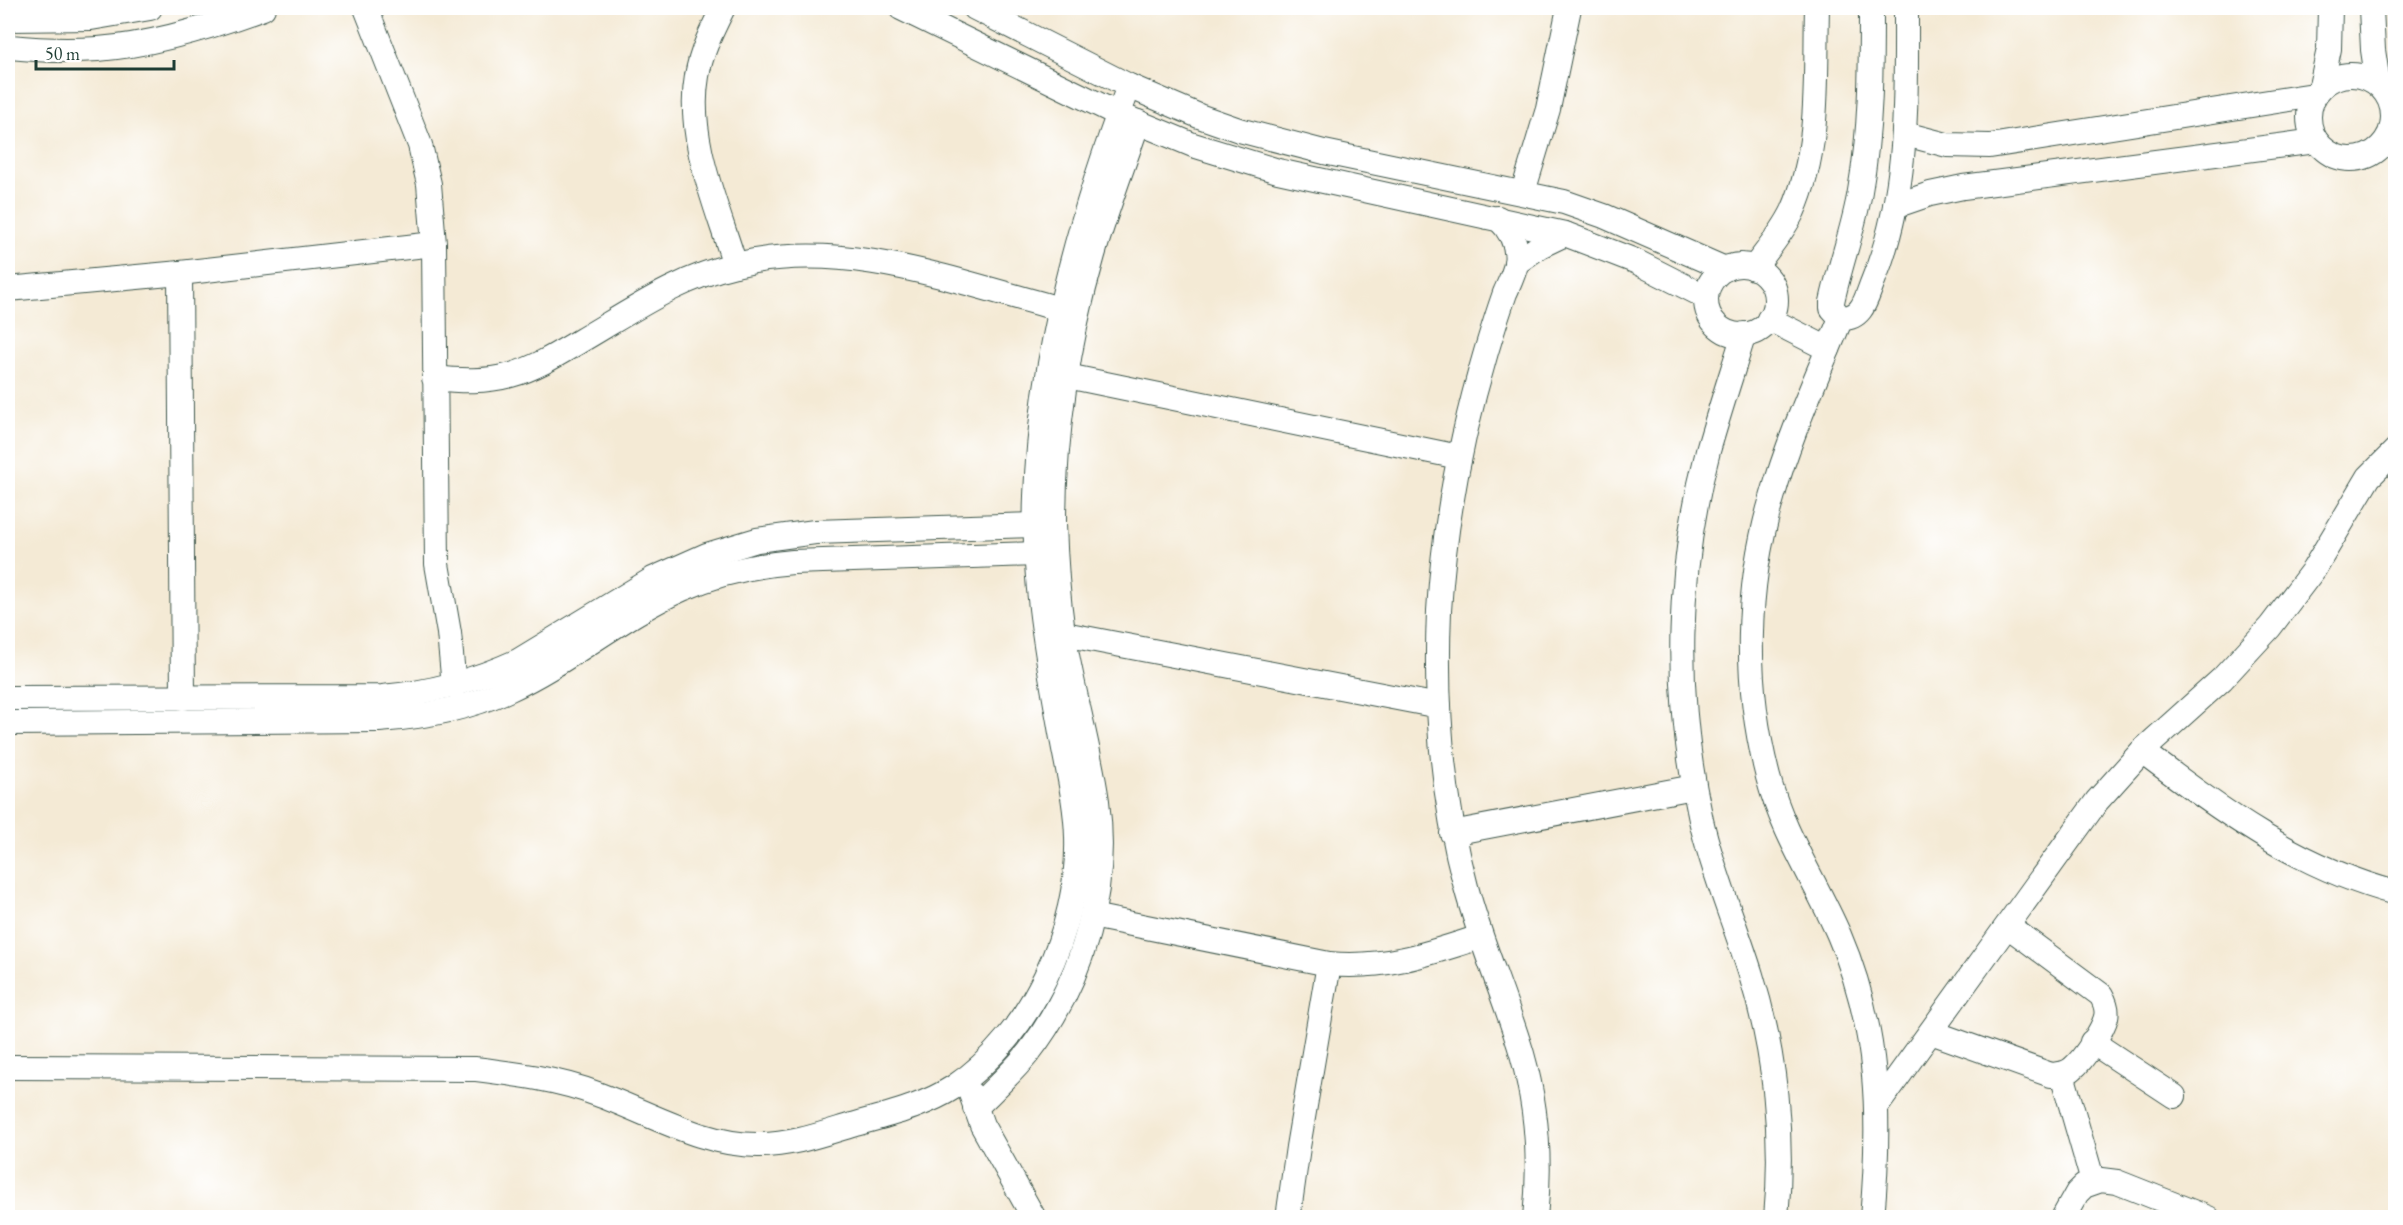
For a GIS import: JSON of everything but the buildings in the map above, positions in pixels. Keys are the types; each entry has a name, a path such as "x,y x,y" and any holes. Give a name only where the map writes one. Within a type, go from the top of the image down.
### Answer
{"street":[{"path":"150,8 91,18 9,16 14,28 9,49 99,49 196,29 263,8"},
{"path":"366,8 420,145 429,184 434,244 437,564 449,633 454,686"},
{"path":"723,8 700,64 694,97 694,119 697,141 735,265"},
{"path":"901,8 1128,118 1192,145 1278,171 1565,234 1635,261 1706,297"},
{"path":"975,8 1129,86 1199,116 1281,142 1564,202 1604,216 1725,269"},
{"path":"1523,192 1548,110 1569,8"},
{"path":"1754,268 1782,230 1792,212 1806,173 1814,134 1817,8"},
{"path":"1871,8 1871,90 1865,160 1853,225 1832,302 1832,308 1841,318 1851,318 1860,313 1879,268 1895,206 1905,134 1906,8"},
{"path":"2330,8 2329,49 2318,91 2310,106 2309,118 2316,141 2324,150 2346,159 2364,156 2380,147 2392,127 2391,103 2378,83 2373,50 2371,8"},
{"path":"1905,134 1947,145 1990,146 2318,91 2332,79 2349,75 2367,78 2378,83"},
{"path":"975,1108 1029,1052 1048,1023 1079,962 1098,884 1097,802 1064,634 1054,521 1058,449 1067,376 1093,257 1128,118 1129,86"},
{"path":"8,1067 475,1069 566,1084 594,1092 719,1141 760,1145 799,1140 903,1110 936,1096 967,1077 983,1063 1012,1030 1044,981 1066,926 1074,886 1077,837 1074,807 1042,630 1037,585 1035,525 1039,448 1060,309 1075,251 1128,118"},
{"path":"1895,206 1930,194 1963,188 2316,141"},
{"path":"1498,218 1514,241 1516,263 1486,351 1460,457 1445,535 1438,653 1439,706 1452,833 1480,937 1507,1008 1529,1083 1537,1143 1535,1218"},
{"path":"1516,263 1540,246 1565,234"},
{"path":"8,289 180,273 434,244"},
{"path":"434,378 473,381 492,379 526,370 677,284 735,265 795,256 854,258 883,262 1060,309"},
{"path":"1734,265 1754,268 1763,273 1774,289 1774,309 1763,326 1744,334 1725,331 1716,325 1707,307 1706,297 1712,280 1734,265"},
{"path":"180,273 183,698"},
{"path":"1841,318 1784,462 1763,530 1752,601 1751,672 1760,744 1779,813 1840,938 1858,992 1869,1037 1877,1106 1878,1153 1872,1218"},
{"path":"1769,319 1828,349"},
{"path":"1744,334 1708,452 1695,508 1687,566 1682,661 1683,710 1694,787 1711,860 1745,956 1762,1016 1775,1098 1778,1173 1776,1218"},
{"path":"1067,376 1460,457"},
{"path":"1877,1106 2097,801 2142,751 2222,679 2270,627 2314,569 2369,477 2396,450"},
{"path":"8,698 382,697 406,695 454,686 476,679 518,660 628,594 680,566 749,542 783,535 815,532 1035,525"},
{"path":"8,723 379,720 432,714 458,708 508,690 659,600 702,580 724,573 793,562 1036,554"},
{"path":"1064,634 1439,706"},
{"path":"2142,751 2214,804 2279,846 2348,878 2396,893"},
{"path":"1452,833 1694,787"},
{"path":"1092,916 1329,964 1353,966 1390,963 1425,955 1480,937"},
{"path":"1931,1032 2051,1075 2072,1070 2107,1016 2106,1005 2101,995 2008,926"},
{"path":"1288,1218 1329,964"},
{"path":"2092,1042 2174,1096"},
{"path":"2062,1074 2093,1182"},
{"path":"967,1077 975,1108 1034,1218"},
{"path":"2063,1218 2077,1192 2101,1180 2117,1182 2208,1218"}]}
